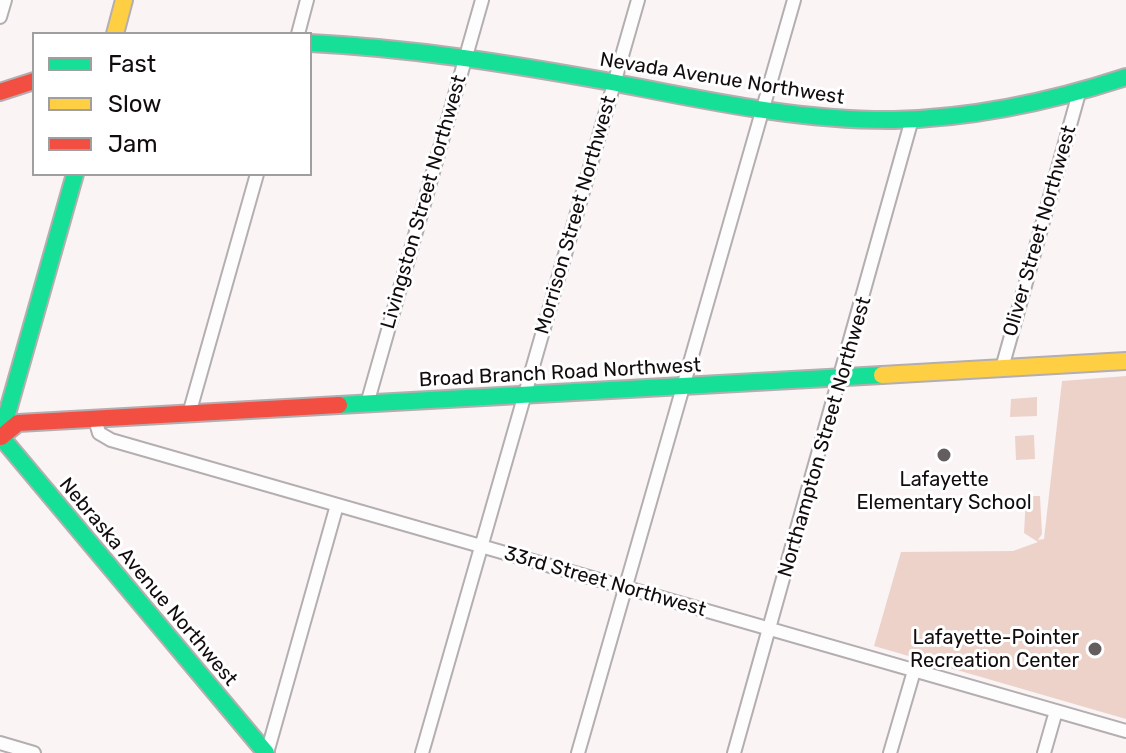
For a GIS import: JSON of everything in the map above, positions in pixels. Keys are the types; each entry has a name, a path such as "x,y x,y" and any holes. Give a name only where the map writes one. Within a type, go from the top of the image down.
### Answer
{"street":[{"path":"0,17 5,0"},
{"path":"116,32 124,0"},
{"path":"299,32 307,0"},
{"name":"Livingston Street Northwest","path":"367,404 482,0"},
{"name":"Morrison Street Northwest","path":"422,753 638,0"},
{"path":"578,753 794,0"},
{"name":"Nevada Avenue Northwest","path":"312,43 390,47 465,57 762,109 843,119 912,119 996,111 1079,93 1126,77"},
{"path":"0,92 32,82"},
{"name":"Oliver Street Northwest","path":"1002,368 1079,93"},
{"name":"Northampton Street Northwest","path":"734,753 912,119"},
{"path":"0,437 74,176"},
{"path":"189,414 256,176"},
{"name":"Broad Branch Road Northwest","path":"0,437 18,423 1126,361"},
{"name":"33rd Street Northwest","path":"95,419 99,433 111,440 1126,731"},
{"name":"Nebraska Avenue Northwest","path":"0,437 267,753"},
{"path":"267,753 337,505"},
{"path":"890,753 914,671"},
{"path":"1044,753 1056,711"},
{"path":"0,743 34,753"}],"shaded area":[{"path":"1126,376 1126,719 874,646 901,552 1013,551 1038,542 1024,533 1026,496 1040,496 1042,534 1038,540 1044,539 1062,381"},
{"path":"1037,397 1037,416 1010,417 1011,399"},
{"path":"1034,435 1035,459 1016,460 1015,436"}],"traffic: fast":[{"path":"312,43 461,58 752,108 858,119 924,119 983,112 1069,94 1126,77"},
{"path":"1,435 74,176"},
{"path":"339,405 882,375"},
{"path":"1,437 266,753"}],"traffic: slow":[{"path":"116,32 124,0"},
{"path":"882,375 1126,361"}],"traffic: jam":[{"path":"0,92 32,82"},
{"path":"1,437 18,423 339,405"}],"place":[{"name":"Lafayette Elementary School","path":"944,455"},
{"name":"Lafayette-Pointer Recreation Center","path":"1095,649"}]}
